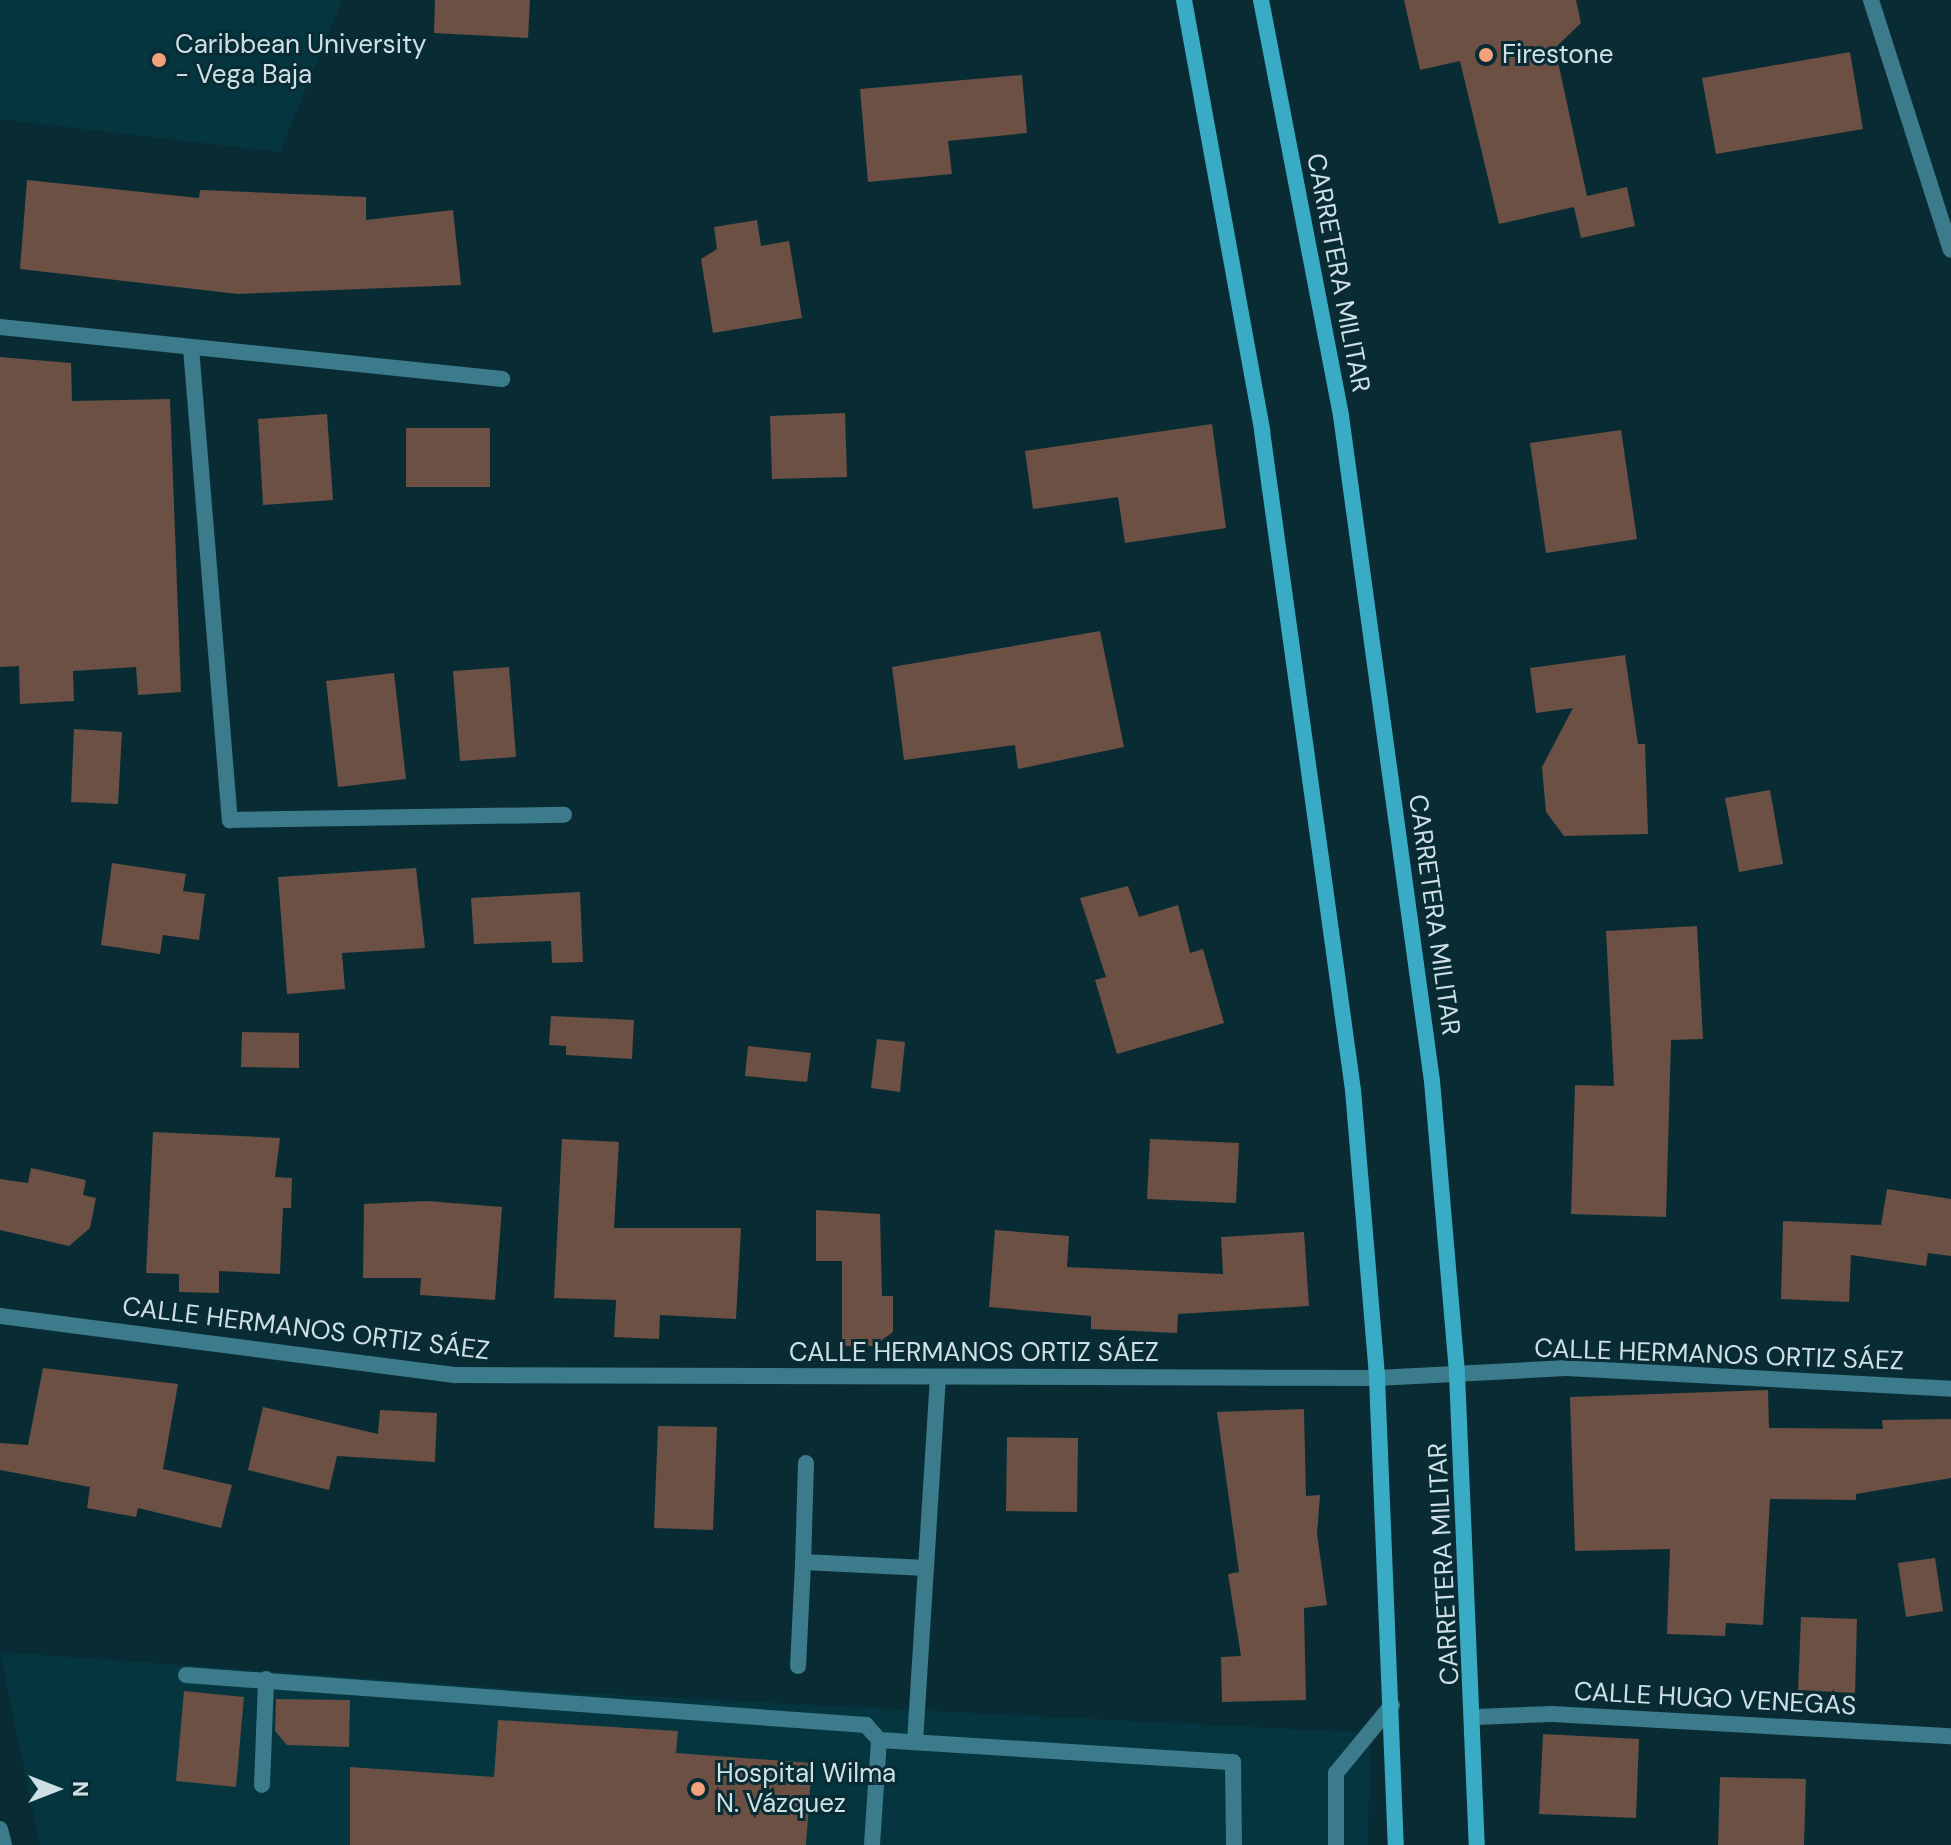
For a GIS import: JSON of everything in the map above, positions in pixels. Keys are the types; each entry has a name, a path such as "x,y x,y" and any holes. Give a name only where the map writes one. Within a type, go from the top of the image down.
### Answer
{"main road":[{"path":"1184,0 1269,478 1353,1090 1377,1378 1396,1845"},
{"name":"CARRETERA MILITAR","path":"1261,0 1341,416 1432,1081 1457,1374 1476,1717 1477,1845"}],"street":[{"path":"1871,0 1951,250"},
{"path":"0,327 502,379"},
{"path":"191,348 230,820 564,815"},
{"name":"CALLE HERMANOS ORTIZ SÁEZ","path":"0,1316 456,1375 1377,1378 1566,1368 1951,1389"},
{"path":"915,1742 938,1377"},
{"path":"798,1666 806,1463"},
{"path":"803,1562 926,1568"},
{"path":"186,1675 866,1725 879,1740 872,1845"},
{"path":"262,1785 266,1679"},
{"path":"1336,1845 1336,1773 1392,1705"},
{"name":"CALLE HUGO VENEGAS","path":"1476,1717 1552,1714 1951,1736"},
{"path":"879,1740 1233,1762 1234,1845"},
{"path":"0,1829 4,1845"}],"shaded area":[{"name":"Caribbean University - Vega Baja","path":"0,0 342,0 280,152 0,119"},
{"name":"Hospital Wilma N. Vázquez","path":"0,1652 555,1692 1370,1733 1368,1845 40,1845"}],"building":[{"path":"435,0 530,0 528,38 434,33"},
{"path":"1404,0 1576,0 1581,23 1555,48 1587,196 1627,187 1635,226 1581,238 1574,207 1499,224 1460,61 1420,70"},
{"path":"1850,52 1863,129 1716,154 1702,78"},
{"path":"1022,75 1027,133 948,141 952,174 868,182 860,89"},
{"path":"27,180 199,198 200,190 366,197 366,220 453,210 461,285 238,294 20,269"},
{"path":"757,220 761,246 789,241 802,318 713,333 701,259 717,249 714,227"},
{"path":"0,357 71,363 72,401 170,399 181,692 138,695 136,667 73,671 74,701 20,704 19,666 0,667"},
{"path":"845,413 847,477 772,479 770,416"},
{"path":"327,414 333,500 263,505 258,419"},
{"path":"1212,424 1226,528 1125,543 1118,497 1033,509 1025,451"},
{"path":"406,428 490,428 490,487 406,487"},
{"path":"1621,430 1637,539 1546,553 1530,443"},
{"path":"1100,631 1124,747 1018,769 1015,745 904,760 892,667"},
{"path":"1625,655 1638,744 1645,744 1648,834 1564,836 1546,812 1542,767 1573,708 1536,713 1530,668"},
{"path":"509,667 516,757 460,761 453,671"},
{"path":"394,673 406,779 338,787 326,681"},
{"path":"74,729 122,732 118,804 71,802"},
{"path":"1770,790 1783,864 1739,872 1725,798"},
{"path":"112,863 186,874 183,891 205,894 199,940 163,935 160,954 101,945"},
{"path":"416,868 425,948 342,953 345,989 287,994 278,877"},
{"path":"1128,886 1139,917 1178,905 1190,953 1203,949 1224,1023 1117,1054 1095,980 1106,977 1080,898"},
{"path":"580,892 583,962 552,963 551,941 474,944 471,898"},
{"path":"1697,926 1703,1039 1671,1040 1666,1217 1571,1214 1575,1085 1614,1086 1606,931"},
{"path":"551,1016 634,1020 632,1059 566,1055 566,1046 549,1045"},
{"path":"242,1032 299,1033 299,1068 241,1067"},
{"path":"877,1039 905,1042 900,1092 871,1088"},
{"path":"748,1046 811,1053 807,1082 745,1076"},
{"path":"153,1132 280,1138 275,1177 292,1178 291,1208 283,1208 280,1274 219,1271 219,1293 179,1292 179,1274 146,1273"},
{"path":"562,1139 619,1142 614,1228 741,1228 736,1319 660,1315 659,1339 614,1337 616,1300 554,1298"},
{"path":"1150,1139 1239,1143 1236,1203 1147,1199"},
{"path":"31,1168 86,1180 83,1195 96,1198 90,1228 69,1246 0,1230 0,1179 28,1183"},
{"path":"1887,1189 1951,1199 1951,1256 1928,1253 1926,1266 1851,1255 1849,1302 1781,1299 1783,1221 1881,1225"},
{"path":"427,1201 502,1207 495,1300 420,1295 421,1278 363,1278 364,1204"},
{"path":"816,1210 880,1214 882,1296 893,1296 893,1332 874,1346 842,1346 842,1261 816,1261"},
{"path":"995,1230 1069,1236 1067,1267 1223,1274 1221,1237 1304,1232 1309,1306 1178,1314 1177,1333 1091,1329 1091,1316 989,1307"},
{"path":"43,1368 178,1384 163,1469 232,1485 221,1528 138,1508 136,1517 87,1508 90,1487 0,1470 0,1443 28,1445"},
{"path":"1768,1390 1769,1428 1883,1429 1882,1420 1951,1419 1951,1478 1856,1494 1856,1500 1770,1499 1763,1625 1726,1623 1725,1636 1667,1634 1670,1549 1575,1551 1570,1397"},
{"path":"263,1407 378,1434 380,1410 437,1413 435,1462 337,1456 329,1490 248,1470"},
{"path":"1304,1409 1306,1496 1320,1495 1317,1534 1327,1605 1304,1608 1306,1700 1222,1702 1221,1657 1241,1656 1228,1574 1239,1572 1217,1412"},
{"path":"658,1426 717,1427 713,1530 654,1528"},
{"path":"1007,1437 1078,1438 1077,1512 1006,1511"},
{"path":"1935,1558 1943,1611 1906,1617 1898,1563"},
{"path":"1801,1617 1857,1619 1855,1693 1798,1690"},
{"path":"184,1691 244,1697 236,1787 176,1781"},
{"path":"276,1699 350,1700 349,1747 287,1745 275,1731"},
{"path":"498,1720 678,1731 676,1753 812,1763 806,1845 350,1845 350,1767 494,1777"},
{"path":"1543,1734 1639,1739 1636,1818 1539,1814"},
{"path":"1720,1777 1806,1779 1804,1845 1718,1845"}],"place":[{"name":"Firestone","path":"1486,55"},
{"name":"Caribbean University - Vega Baja","path":"159,60"},
{"name":"Hospital Wilma N. Vázquez","path":"698,1789"}]}
